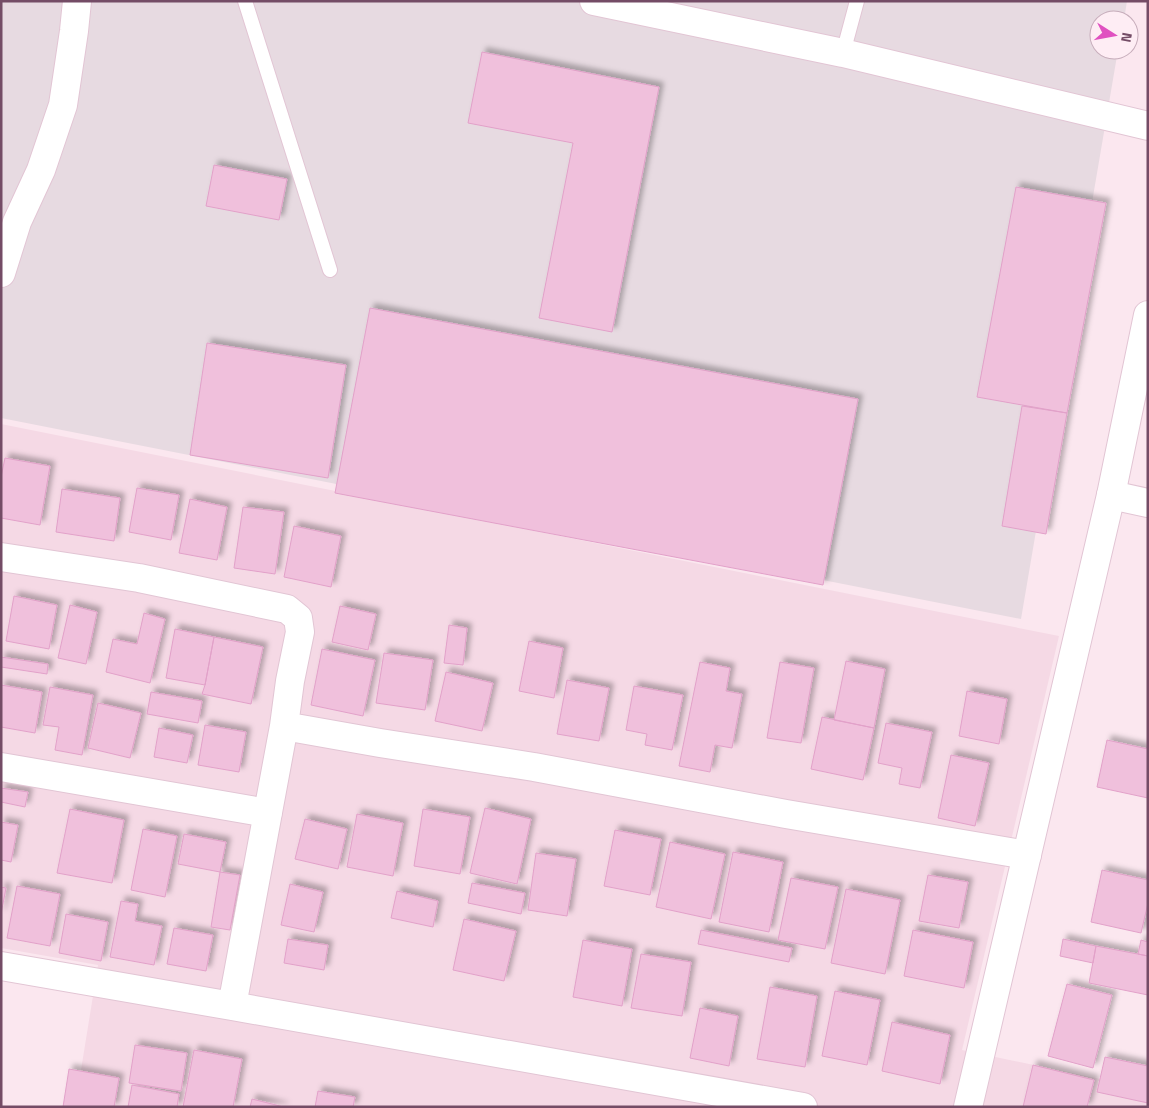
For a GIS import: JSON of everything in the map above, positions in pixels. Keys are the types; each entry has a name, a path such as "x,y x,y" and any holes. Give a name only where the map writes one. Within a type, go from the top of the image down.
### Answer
{"street":[{"path":"1,273 17,222 41,170 63,105 77,1"},
{"path":"594,1 843,53 1148,126"},
{"path":"968,1107 1111,495 1148,315"},
{"path":"1111,495 1148,503"},
{"path":"1,557 139,578 287,609 298,618 300,632 232,1006"},
{"path":"284,726 534,767 786,814 1027,855"},
{"path":"1,767 268,814"},
{"path":"1,966 803,1107"}],"lane":[{"path":"245,1 330,270"},
{"path":"843,53 857,1"}],"shaded area":[{"path":"1,1 1127,1 1126,10 1089,10 1089,60 1116,60 1021,619 1,418"},
{"path":"1,424 1059,636 962,1050 1148,1089 1148,1107 75,1107 98,965 1,948"}],"building":[{"path":"482,52 659,87 612,332 539,318 573,143 468,123"},
{"path":"214,165 287,179 279,220 206,206"},
{"path":"1016,187 1106,203 1067,413 977,397"},
{"path":"370,308 858,399 823,585 335,493"},
{"path":"207,343 346,365 328,478 190,455"},
{"path":"1022,406 1067,413 1046,534 1002,526"},
{"path":"5,458 50,466 40,525 1,518 1,477"},
{"path":"137,488 179,495 171,540 129,532"},
{"path":"62,489 120,498 114,541 56,532"},
{"path":"190,499 227,507 217,560 179,553"},
{"path":"243,507 284,512 275,574 234,568"},
{"path":"294,526 341,536 331,587 284,577"},
{"path":"14,596 57,605 49,649 6,641"},
{"path":"70,605 97,612 86,664 58,658"},
{"path":"340,606 376,614 368,650 332,642"},
{"path":"144,613 165,619 150,683 106,672 113,639 137,644"},
{"path":"449,625 467,628 463,665 444,663"},
{"path":"175,629 214,637 205,685 166,678"},
{"path":"214,637 263,647 251,704 202,694"},
{"path":"529,641 563,648 554,698 519,691"},
{"path":"322,649 375,660 363,716 311,705"},
{"path":"384,653 433,660 425,710 376,703"},
{"path":"1,657 48,664 47,674 1,667"},
{"path":"846,661 885,669 874,728 834,720"},
{"path":"700,662 730,668 726,691 742,694 732,748 715,745 710,772 679,766"},
{"path":"780,662 814,668 801,743 767,738"},
{"path":"446,672 493,683 482,731 435,721"},
{"path":"567,680 609,688 599,741 557,734"},
{"path":"1,685 42,692 35,733 1,727"},
{"path":"634,686 683,695 672,750 645,745 647,734 626,730"},
{"path":"50,687 93,695 82,755 55,750 59,727 43,725"},
{"path":"967,691 1007,699 999,744 959,736"},
{"path":"151,692 202,701 198,723 147,714"},
{"path":"98,703 141,713 130,758 88,748"},
{"path":"822,717 874,728 863,780 811,769"},
{"path":"886,723 932,732 920,788 899,784 902,768 878,763"},
{"path":"205,725 246,732 239,772 198,765"},
{"path":"159,728 193,735 187,763 154,757"},
{"path":"1107,740 1148,749 1148,798 1097,787"},
{"path":"951,755 989,763 975,826 938,818"},
{"path":"1,788 28,792 25,807 1,802"},
{"path":"485,808 531,819 517,884 470,873"},
{"path":"70,809 124,820 112,883 57,873"},
{"path":"423,809 470,817 460,874 414,866"},
{"path":"357,814 403,823 393,876 347,867"},
{"path":"305,819 347,829 338,869 295,859"},
{"path":"1,822 18,825 11,862 1,860"},
{"path":"143,829 177,836 165,897 131,890"},
{"path":"615,830 661,839 650,895 604,886"},
{"path":"184,834 226,842 220,872 178,864"},
{"path":"670,842 725,854 711,919 656,907"},
{"path":"733,852 783,862 769,932 719,922"},
{"path":"536,853 576,859 567,916 528,910"},
{"path":"1102,870 1148,880 1148,903 1141,933 1091,922"},
{"path":"220,872 240,875 230,930 211,927"},
{"path":"928,875 968,882 959,928 919,921"},
{"path":"791,878 838,887 825,949 778,940"},
{"path":"472,883 525,893 521,914 468,903"},
{"path":"290,884 323,892 314,932 281,925"},
{"path":"17,886 60,894 50,946 7,938"},
{"path":"1,887 6,888 1,914"},
{"path":"846,889 900,900 885,974 831,963"},
{"path":"397,891 438,901 433,927 391,918"},
{"path":"121,901 138,904 135,921 162,926 154,965 110,957"},
{"path":"66,914 108,922 101,961 59,953"},
{"path":"464,919 516,931 504,981 453,970"},
{"path":"174,928 213,935 206,971 167,964"},
{"path":"701,930 792,948 789,962 698,944"},
{"path":"913,930 973,942 964,988 904,976"},
{"path":"288,939 328,945 324,970 284,963"},
{"path":"1063,939 1096,946 1093,963 1060,956"},
{"path":"583,940 632,949 622,1006 573,997"},
{"path":"1141,940 1148,942 1148,956 1138,954"},
{"path":"1096,946 1148,956 1148,995 1089,983"},
{"path":"641,954 691,962 682,1016 631,1008"},
{"path":"1067,984 1112,995 1093,1068 1048,1056"},
{"path":"770,987 817,996 805,1067 757,1059"},
{"path":"835,991 880,1000 867,1065 822,1056"},
{"path":"700,1008 738,1016 729,1066 690,1058"},
{"path":"892,1022 950,1035 940,1084 882,1071"},
{"path":"135,1045 187,1053 181,1091 129,1083"},
{"path":"194,1050 242,1059 233,1107 183,1107"},
{"path":"1105,1057 1148,1066 1148,1103 1097,1092"},
{"path":"1033,1065 1094,1080 1087,1107 1023,1107"},
{"path":"69,1069 119,1078 114,1107 63,1107"},
{"path":"132,1085 179,1094 177,1107 128,1107"},
{"path":"318,1091 355,1097 353,1107 315,1107"},
{"path":"252,1099 284,1107 250,1107"}]}
